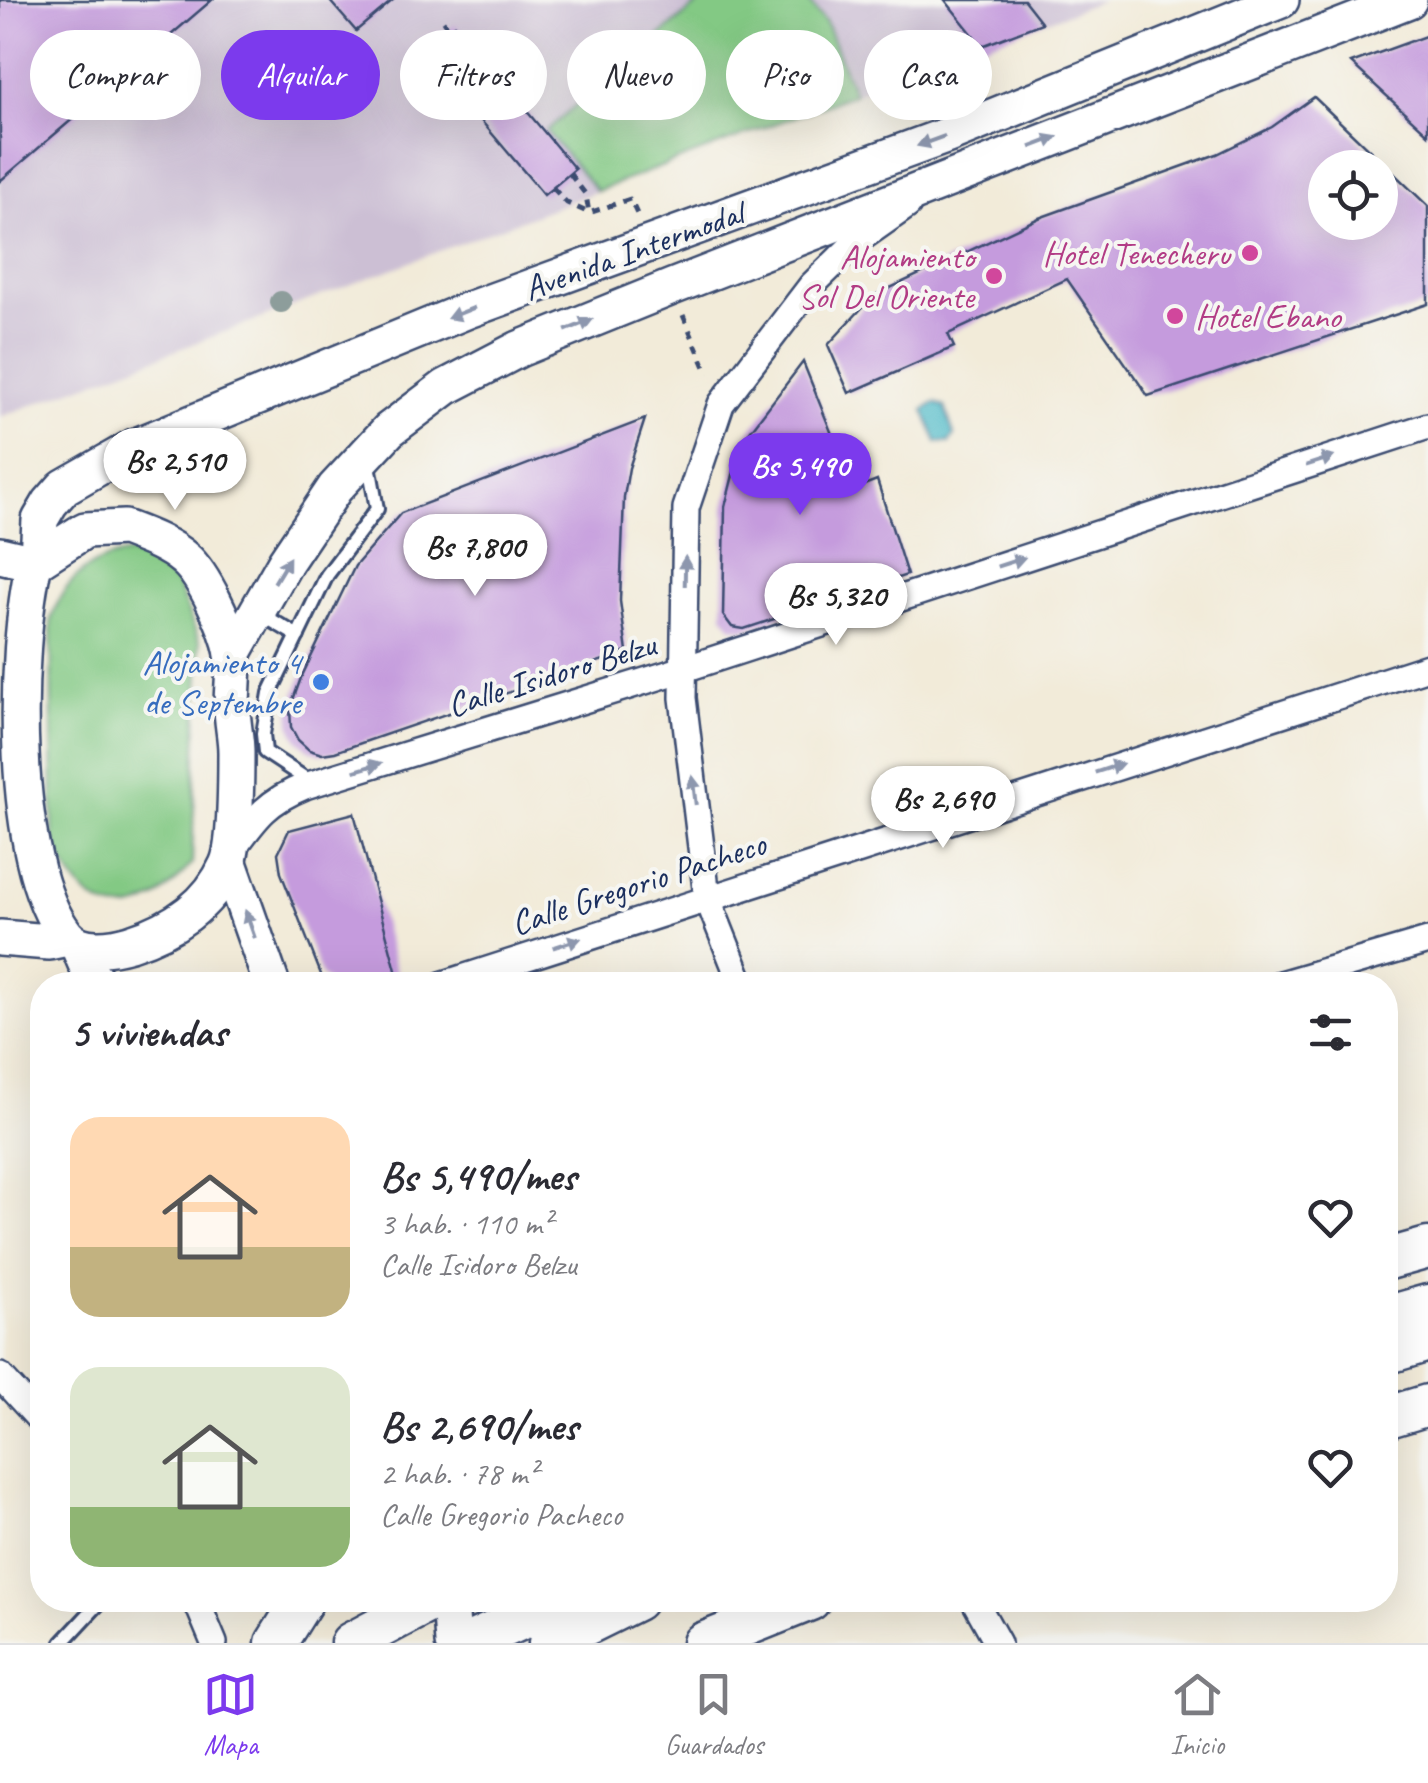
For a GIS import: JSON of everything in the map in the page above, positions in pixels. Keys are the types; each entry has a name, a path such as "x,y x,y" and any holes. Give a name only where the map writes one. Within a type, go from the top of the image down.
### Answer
{"main road":[{"name":"Avenida Intermodal","path":"89,972 44,894 24,804 22,670 28,590 24,558 50,502 64,487 134,447 468,310 948,135 1281,0"},
{"name":"Avenida Intermodal","path":"233,654 334,488 389,430 446,387 519,349 672,287 1409,0"},
{"path":"24,558 86,530 124,528 159,542 187,560 223,623 233,654 236,750 230,857 268,972"},
{"path":"0,938 73,941 104,949 166,930 207,899 230,857"},
{"path":"1398,1256 1428,1248"},
{"path":"1398,1314 1428,1305"},
{"path":"1398,1350 1428,1341"},
{"path":"1398,1414 1428,1405"},
{"path":"276,1643 295,1612"},
{"path":"371,1628 406,1612"},
{"path":"451,1612 453,1643"},
{"path":"469,1643 536,1612"},
{"path":"550,1643 612,1612"},
{"path":"703,1643 780,1612"}],"street":[{"path":"737,972 707,897 683,698 686,508 722,404 811,286 857,241 936,185"},
{"name":"Calle Isidoro Belzu","path":"230,857 264,808 278,797 314,784 684,669 1428,426"},
{"name":"Calle Gregorio Pacheco","path":"480,972 1428,667"},
{"path":"1322,972 1428,941"},
{"path":"1,1379 30,1409"},
{"path":"201,1612 214,1643"},
{"path":"981,1612 998,1643"}],"lane":[{"path":"314,784 265,752 263,734 270,692 326,575 377,510 368,453"},
{"path":"257,612 298,636"},
{"path":"62,1643 91,1612"}],"path":[{"path":"443,21 450,30"},
{"path":"570,174 586,196 589,213"},
{"path":"553,188 567,203 589,213 630,199 653,243"},
{"path":"672,287 722,404"}],"shaded area":[{"path":"0,0 1103,0 992,42 992,30 864,30 864,90 844,98 844,30 726,30 726,120 786,120 0,417"}],"green space":[{"path":"703,0 807,0 829,30 726,30 726,120 785,120 597,191 546,131 567,113 567,120 706,120 706,30 667,30"},
{"path":"844,69 854,94 844,98"},
{"path":"132,553 155,561 177,583 200,643 192,863 151,901 131,908 112,908 95,901 79,886 53,838 51,619 71,582 81,573 103,560"}],"water":[{"path":"935,403 945,407 954,435 949,443 937,442 924,410"}],"building":[{"path":"0,0 212,0 177,30 30,30 30,120 71,120 0,181"},
{"path":"329,0 393,0 357,30"},
{"path":"945,0 1024,0 1042,23 992,42 992,30 969,30"},
{"path":"1428,35 1428,134 1351,63"},
{"path":"1314,97 1369,150 1308,150 1308,240 1398,240 1398,177 1428,206 1428,304 1148,396 1067,279 948,334 954,347 849,393 828,345 873,296 1039,218 1217,154 1272,127"},
{"path":"481,120 534,120 575,169 544,195"},
{"path":"803,362 854,489 877,480 907,575 744,629 732,627 723,615 725,507 741,443"},
{"path":"645,419 624,497 620,601 627,652 335,752 309,750 298,740 291,727 290,708 301,678 355,566 401,513"},
{"path":"354,813 396,972 320,972 281,873 278,853 289,830"}],"place":[{"name":"Hotel Tenecheru","path":"1250,253"},
{"name":"Alojamiento Sol Del Oriente","path":"994,276"},
{"name":"Hotel Ebano","path":"1175,316"},
{"name":"Alojamiento 4 de Septembre","path":"321,682"}]}
